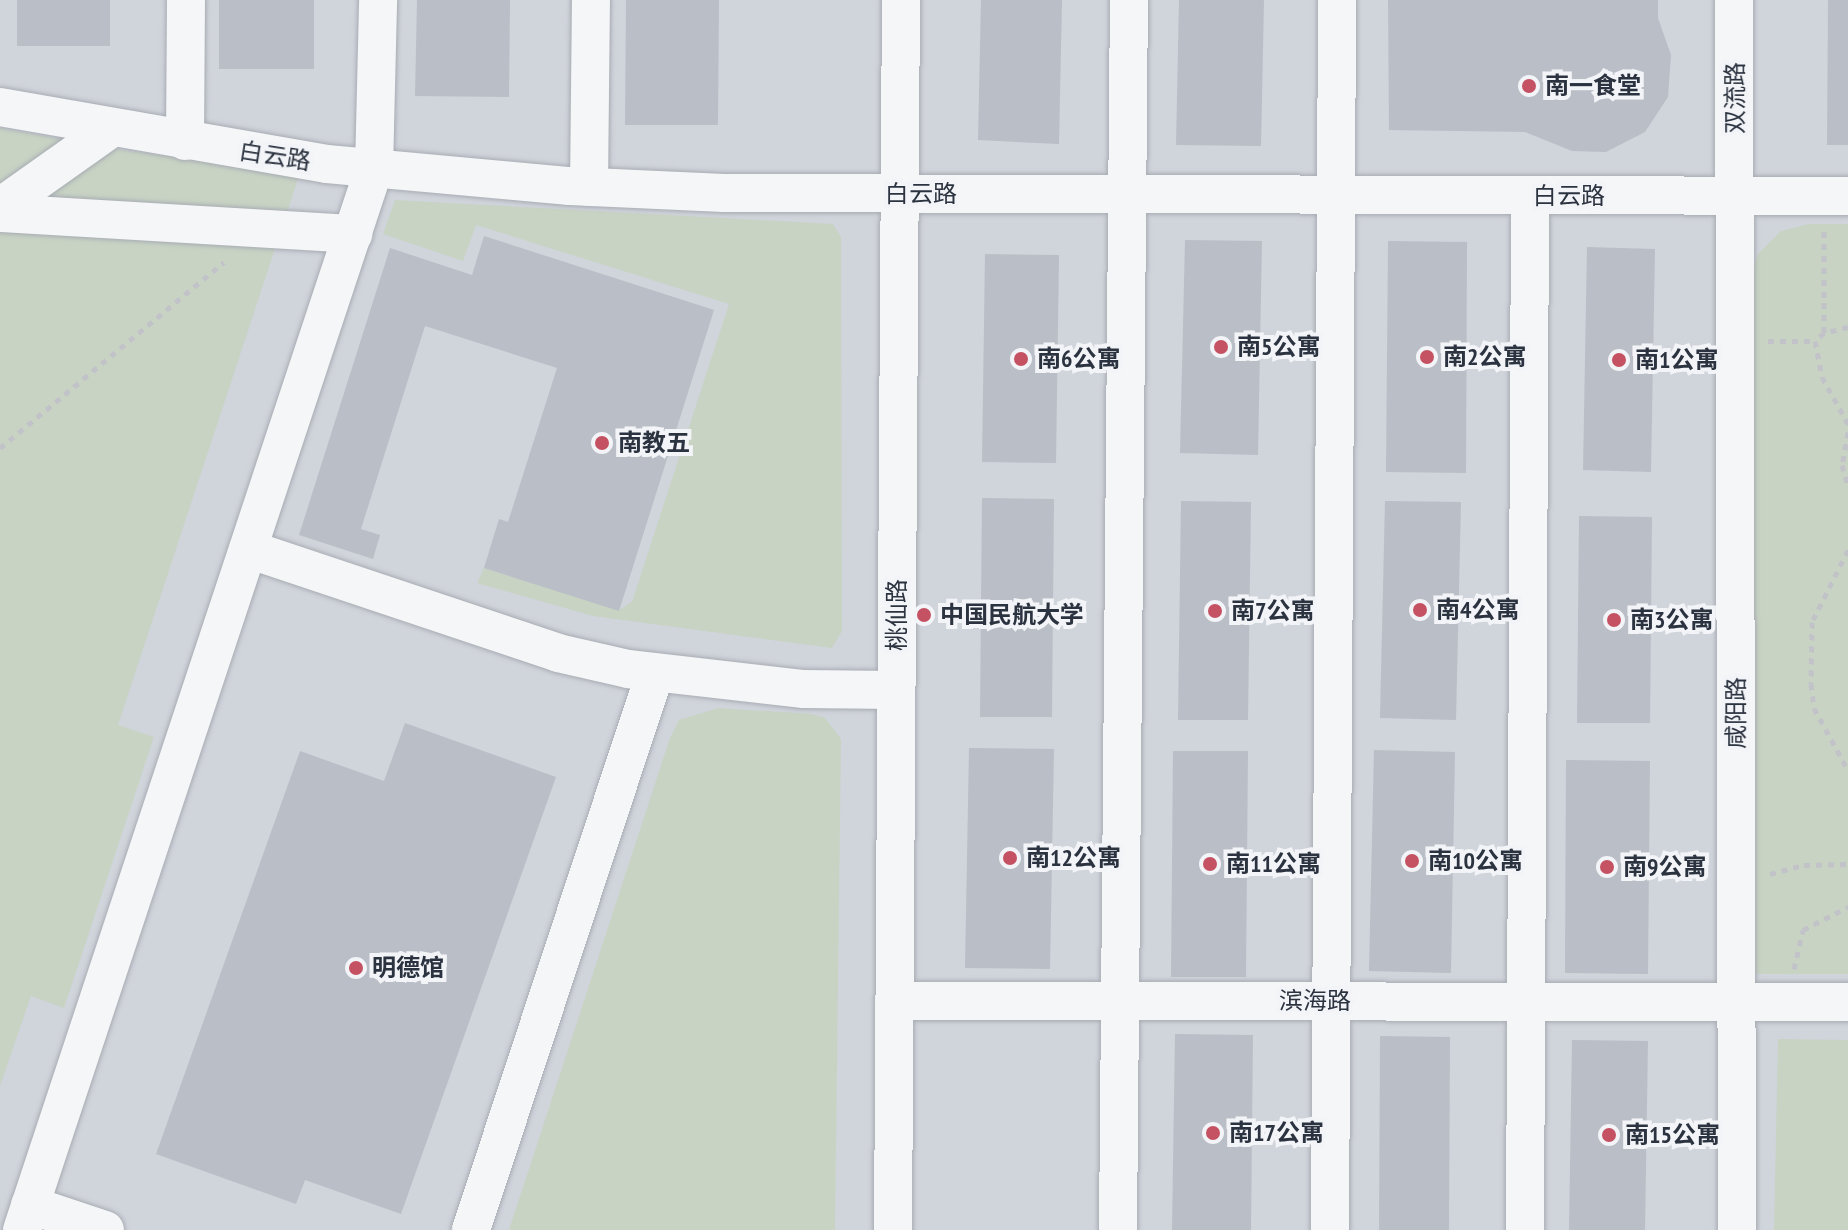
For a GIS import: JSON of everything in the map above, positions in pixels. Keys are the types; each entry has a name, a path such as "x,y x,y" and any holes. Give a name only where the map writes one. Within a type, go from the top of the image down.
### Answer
{"street":[{"path":"185,141 186,0"},
{"path":"105,1230 26,1217 374,169 378,0"},
{"path":"589,187 591,0"},
{"name":"桃仙路","path":"893,1230 901,0"},
{"path":"1118,1230 1129,0"},
{"path":"1330,1230 1337,0"},
{"name":"双流路","path":"1734,0 1735,196"},
{"name":"白云路","path":"0,107 110,129 374,169 589,187 900,194 1836,196"},
{"path":"0,207 110,129"},
{"path":"1525,1230 1530,196"},
{"name":"咸阳路","path":"1735,196 1737,1230"},
{"path":"0,213 353,234"},
{"path":"248,549 558,653 655,673 804,689 896,690"},
{"path":"471,1230 655,673"},
{"name":"滨海路","path":"894,1001 1848,1002"}],"path":[{"path":"1824,333 1836,196"},
{"path":"0,448 264,229"},
{"path":"1735,341 1815,341 1824,333 1848,327"},
{"path":"1815,341 1822,377 1848,424"},
{"path":"1848,432 1842,465 1848,486"},
{"path":"1848,550 1812,622 1811,684 1814,708 1848,770"},
{"path":"1736,875 1848,864"},
{"path":"1792,1002 1803,930 1848,907"}],"shaded area":[{"name":"中国民航大学","path":"0,0 1848,0 1848,1230 0,1230"}],"green space":[{"path":"0,128 121,150 300,173 118,725 154,737 64,1008 31,996 0,1086"},
{"path":"395,200 833,224 841,237 842,631 832,648 593,616 477,583 484,568 619,610 632,602 729,304 476,225 463,261 383,234"},
{"path":"1809,224 1848,224 1848,974 1748,974 1749,282 1758,254 1781,231"},
{"path":"718,708 812,714 825,718 841,739 835,1230 509,1230 670,738 679,720"},
{"path":"1778,1039 1848,1040 1848,1230 1774,1230"}],"building":[{"path":"17,0 110,0 110,46 17,46"},
{"path":"219,0 314,0 314,69 219,69"},
{"path":"417,0 510,0 509,97 415,96"},
{"path":"626,0 719,0 718,125 625,125"},
{"path":"981,0 1062,0 1059,144 978,140"},
{"path":"1179,0 1264,0 1261,146 1176,145"},
{"name":"南一食堂","path":"1388,0 1658,0 1658,18 1671,55 1668,97 1645,132 1606,152 1572,151 1525,132 1389,130"},
{"path":"1828,0 1848,0 1848,145 1827,145"},
{"name":"南教五","path":"484,236 714,310 619,611 484,568 499,519 508,522 557,368 425,326 361,529 380,535 373,559 299,535 390,248 472,275"},
{"name":"南5公寓","path":"1185,240 1262,241 1258,455 1180,453"},
{"name":"南2公寓","path":"1388,241 1467,242 1466,473 1386,472"},
{"name":"南1公寓","path":"1587,247 1655,249 1651,472 1583,470"},
{"name":"南6公寓","path":"985,254 1059,255 1056,463 982,462"},
{"path":"982,498 1054,499 1052,717 980,717"},
{"name":"南7公寓","path":"1181,501 1251,502 1248,720 1178,720"},
{"name":"南4公寓","path":"1385,501 1461,502 1456,720 1380,718"},
{"name":"南3公寓","path":"1579,516 1652,517 1650,723 1577,723"},
{"name":"明德馆","path":"405,723 556,777 401,1214 305,1180 296,1204 156,1154 300,751 384,781"},
{"name":"南12公寓","path":"969,748 1054,749 1050,969 965,968"},
{"name":"南10公寓","path":"1374,750 1455,752 1451,973 1369,971"},
{"name":"南11公寓","path":"1173,751 1248,751 1246,977 1171,977"},
{"name":"南9公寓","path":"1566,760 1650,761 1648,974 1565,973"},
{"name":"南17公寓","path":"1175,1034 1253,1035 1251,1230 1172,1230"},
{"path":"1380,1036 1450,1037 1449,1230 1379,1230"},
{"name":"南15公寓","path":"1572,1040 1648,1041 1645,1230 1569,1230"}],"place":[{"name":"南一食堂","path":"1529,86"},
{"name":"南5公寓","path":"1221,347"},
{"name":"南2公寓","path":"1427,357"},
{"name":"南6公寓","path":"1021,359"},
{"name":"南1公寓","path":"1619,360"},
{"name":"南教五","path":"602,443"},
{"name":"南4公寓","path":"1420,610"},
{"name":"南7公寓","path":"1215,611"},
{"name":"中国民航大学","path":"924,615"},
{"name":"南3公寓","path":"1614,620"},
{"name":"南12公寓","path":"1010,858"},
{"name":"南10公寓","path":"1412,861"},
{"name":"南11公寓","path":"1210,864"},
{"name":"南9公寓","path":"1607,867"},
{"name":"明德馆","path":"356,968"},
{"name":"南17公寓","path":"1213,1133"},
{"name":"南15公寓","path":"1609,1135"}]}
